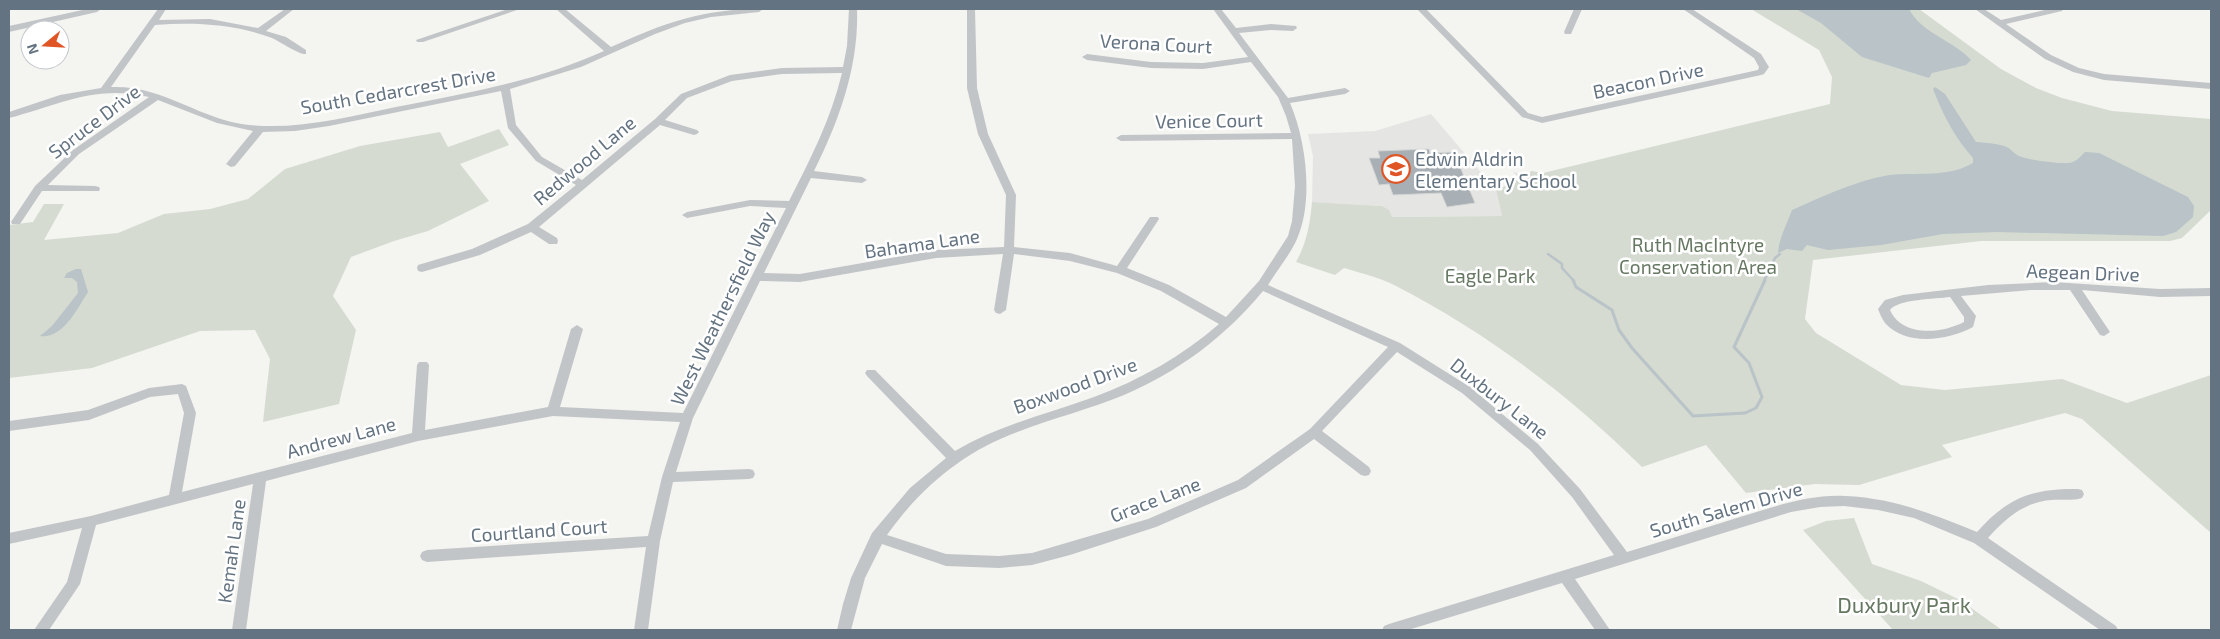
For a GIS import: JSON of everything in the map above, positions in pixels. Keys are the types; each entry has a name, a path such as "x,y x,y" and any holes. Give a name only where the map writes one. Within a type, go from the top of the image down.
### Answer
{"street":[{"path":"9,29 71,12 97,9"},
{"path":"105,89 162,9"},
{"path":"260,31 290,9"},
{"path":"420,40 516,9"},
{"path":"560,9 610,50"},
{"name":"South Cedarcrest Drive","path":"9,115 43,102 105,89 133,90 157,96 215,120 260,129 318,125 505,89 564,71 684,20 759,9"},
{"name":"West Weathersfield Way","path":"641,630 653,541 668,477 687,418 758,277 837,111 847,70 853,9"},
{"path":"971,9 972,88 983,134 1011,195 1009,250 1000,310"},
{"name":"Boxwood Drive","path":"844,630 856,581 878,537 913,493 954,458 1000,432 1093,402 1144,380 1188,355 1227,323 1263,287 1293,236 1302,177 1297,136 1285,101 1217,9"},
{"name":"Beacon Drive","path":"1421,9 1525,115 1536,120 1547,120 1752,76 1760,72 1764,67 1763,62 1756,54 1687,9"},
{"path":"1568,32 1578,9"},
{"path":"1979,9 2048,57 2076,70 2104,77 2211,86"},
{"path":"1999,23 2059,9"},
{"path":"152,23 198,20 260,31 294,43 303,52"},
{"path":"1234,31 1271,27 1293,28"},
{"name":"Verona Court","path":"1087,57 1151,65 1203,66 1254,59"},
{"name":"Redwood Lane","path":"422,268 476,252 532,227 658,121 684,96 730,78 782,71 847,70"},
{"path":"505,89 511,126 539,159 582,184"},
{"path":"1285,101 1345,91"},
{"name":"Spruce Drive","path":"16,222 39,188 76,152 157,96"},
{"name":"Redwood Lane","path":"658,121 694,132"},
{"path":"231,164 260,129"},
{"name":"Venice Court","path":"1122,138 1297,136"},
{"path":"808,174 862,180"},
{"path":"39,188 95,189"},
{"path":"686,215 750,204 792,205"},
{"path":"1120,270 1154,219"},
{"name":"Redwood Lane","path":"532,227 553,241"},
{"name":"Bahama Lane","path":"758,277 800,278 936,254 1009,250 1070,257 1120,270 1165,288 1227,323"},
{"path":"2073,286 2104,332"},
{"name":"Aegean Drive","path":"1953,293 1970,316 1969,324 1962,329 1915,334 1902,331 1890,323 1886,316 1884,309 1889,303 1903,299 1953,293 2010,287 2073,286 2206,293"},
{"name":"Duxbury Lane","path":"1263,287 1396,346 1466,390 1534,447 1576,493 1624,558"},
{"path":"2206,293 2211,302"},
{"path":"553,411 577,329"},
{"name":"Grace Lane","path":"878,537 946,560 999,562 1032,559 1133,530 1242,484 1314,432 1396,346"},
{"path":"418,436 423,365"},
{"path":"871,373 954,458"},
{"path":"9,426 89,416 149,393 182,389 190,413 175,497"},
{"name":"Andrew Lane","path":"9,538 92,521 175,497 260,478 418,436 553,411 687,418"},
{"path":"1314,432 1365,471"},
{"path":"668,477 749,474"},
{"name":"Kemah Lane","path":"239,630 260,478"},
{"path":"1979,538 2009,507 2049,495 2078,494"},
{"name":"South Salem Drive","path":"1389,630 1791,506 1844,501 1893,508 1915,514 1979,538 2112,630"},
{"path":"40,630 73,584 92,521"},
{"name":"Courtland Court","path":"427,556 653,541"},
{"path":"1565,576 1603,630"}],"shaded area":[{"path":"1796,9 1909,9 1921,24 1964,53 1971,60 1966,65 1932,73 1929,78 1862,57 1821,23"},
{"path":"1935,87 1945,94 1976,142 1992,143 2008,148 2019,156 2051,162 2069,163 2085,152 2099,153 2188,197 2194,206 2193,217 2176,232 2163,236 1997,232 1943,234 1881,245 1828,250 1807,245 1802,251 1787,249 1778,253 1792,210 1866,180 1900,174 1943,173 1963,168 1973,163 1973,158 1945,117 1933,89"},
{"name":"Edwin Aldrin Elementary School","path":"1431,114 1496,190 1502,216 1392,217 1382,206 1312,202 1313,156 1308,134 1375,131"},
{"path":"81,269 88,292 74,314 62,328 48,336 40,336 52,326 78,293 77,282 72,278 64,278 67,273"}],"green space":[{"name":"Ruth MacIntyre Conservation Area","path":"1751,9 1919,9 2001,69 2036,88 2062,98 2112,111 2211,119 2211,210 2182,238 2170,241 1981,241 1813,260 1805,319 1816,333 1901,385 1945,390 2062,379 2127,403 2211,375 2211,533 2082,419 2065,413 1942,445 1952,457 1859,485 1815,484 1746,493 1706,445 1642,467 1585,414 1525,366 1428,303 1388,282 1369,275 1344,268 1335,275 1296,262 1307,233 1312,202 1382,206 1389,210 1392,217 1502,216 1496,190 1520,179 1513,171 1523,178 1528,176 1531,171 1543,173 1830,104 1832,77 1819,50"},
{"path":"499,129 509,145 460,164 489,201 428,231 351,257 333,296 356,330 339,404 263,422 270,359 255,330 200,331 92,368 9,378 9,225 33,222 44,204 64,204 44,240 118,233 164,214 210,209 248,199 285,169 360,146 440,132 448,147"},
{"name":"Duxbury Park","path":"1854,518 1872,564 1921,581 1960,600 2002,630 1893,630 1803,530 1826,521"}],"building":[{"name":"Edwin Aldrin Elementary School","path":"1429,149 1430,153 1454,152 1475,203 1447,207 1441,193 1393,195 1389,184 1379,185 1369,158 1380,158 1378,151"}],"waterway":[{"path":"1548,254 1562,264 1562,268 1574,281"},
{"path":"1764,281 1775,258 1780,254"},
{"path":"1573,280 1576,287 1612,310 1619,330 1632,348 1693,416 1745,413 1756,408 1762,397 1749,363 1734,347 1765,280"}],"place":[{"name":"Edwin Aldrin Elementary School","path":"1396,169"}],"park label":[{"name":"Eagle Park","path":"1490,275"}]}
